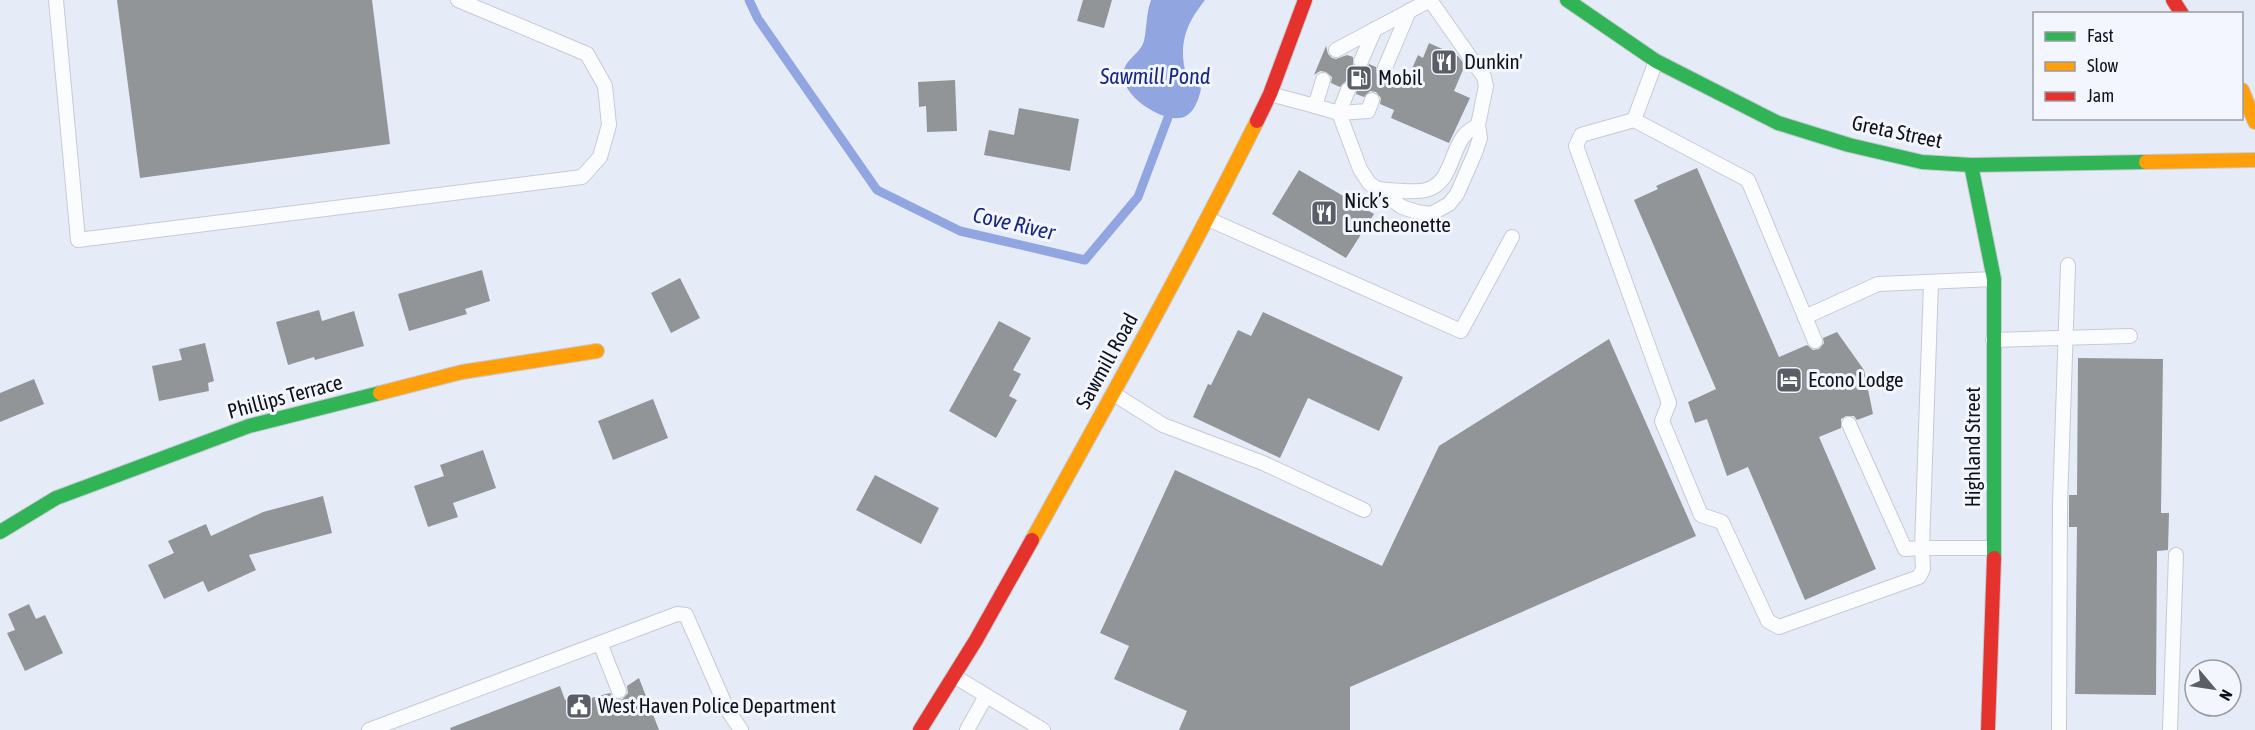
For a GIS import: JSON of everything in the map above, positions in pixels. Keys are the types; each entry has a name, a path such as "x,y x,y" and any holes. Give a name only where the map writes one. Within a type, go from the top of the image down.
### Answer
{"main road":[{"name":"Sawmill Road","path":"920,730 976,640 1208,219 1270,94 1305,0"},
{"name":"Greta Street","path":"1567,0 1656,61 1778,123 1849,145 1922,162 1971,165 2255,160"},
{"path":"2243,95 2255,122"},
{"path":"2243,105 2255,122"},
{"name":"Highland Street","path":"1971,165 1994,279 1994,548 1988,730"},
{"name":"Phillips Terrace","path":"0,532 57,498 249,426 462,372 597,351"}],"lane":[{"path":"56,0 78,240 582,177 600,157 609,124 605,86 587,54 458,0"},
{"path":"1336,50 1430,0 1484,77 1485,94 1478,125 1480,138 1457,194 1449,204 1431,214 1417,212 1402,207 1370,183 1359,169 1339,113 1348,90"},
{"path":"1384,70 1409,11"},
{"path":"1361,61 1375,29"},
{"path":"1634,120 1656,61"},
{"path":"1315,106 1323,80"},
{"path":"1270,94 1339,113 1368,111 1372,100"},
{"path":"1815,341 1748,180 1634,120 1581,135 1576,146 1669,403 1662,422 1701,515 1722,522 1768,621 1779,627 1919,577 1923,569 1932,282"},
{"path":"1378,189 1424,191 1432,188 1441,182 1448,172 1463,136 1478,125"},
{"path":"1208,219 1461,331 1512,237"},
{"path":"2060,730 2060,504 2068,265"},
{"path":"1805,317 1878,284 1994,279"},
{"path":"1993,340 2130,336"},
{"path":"1113,393 1163,425 1263,463 1364,510"},
{"path":"1849,424 1905,549 1994,548"},
{"path":"2170,730 2176,555"},
{"path":"369,730 677,614 686,615 726,709 741,730"},
{"path":"600,643 619,691"},
{"path":"954,676 1043,730"},
{"path":"967,730 986,696"}],"water":[{"name":"Sawmill Pond","path":"1151,0 1205,0 1193,17 1184,41 1185,70 1198,81 1201,89 1194,108 1186,116 1169,117 1149,109 1132,95 1124,80 1127,63 1144,41"}],"building":[{"path":"117,0 372,0 390,144 140,178"},
{"path":"1083,0 1112,0 1104,28 1077,21"},
{"path":"1429,43 1458,56 1465,65 1454,91 1470,98 1449,143 1391,118 1394,110 1380,104 1381,98 1376,92 1370,91 1364,97 1356,94 1357,88 1352,82 1346,81 1340,87 1331,83 1332,77 1326,72 1320,71 1314,75 1326,46 1332,58 1347,55 1353,57 1353,66 1358,69 1366,69 1369,64 1376,67 1377,75 1381,78 1392,74 1407,80 1418,55 1423,58"},
{"path":"955,80 957,131 927,132 926,106 919,107 918,82"},
{"path":"1019,108 1079,119 1070,171 984,155 989,130 1014,135"},
{"name":"Econo Lodge","path":"1697,168 1779,357 1807,345 1813,350 1819,349 1824,343 1823,338 1837,332 1864,370 1873,414 1857,420 1854,416 1846,416 1841,419 1841,428 1819,437 1876,569 1805,600 1748,467 1727,476 1707,419 1695,423 1688,402 1716,389 1634,200 1658,189 1656,186"},
{"path":"1299,170 1374,214 1346,258 1272,214"},
{"path":"482,270 490,301 465,309 467,314 409,331 398,294"},
{"path":"680,278 700,318 671,333 651,293"},
{"path":"319,310 322,321 354,311 364,346 288,365 276,322"},
{"path":"1263,312 1403,377 1379,431 1308,398 1280,458 1193,417 1208,384 1211,385 1238,330 1251,336"},
{"path":"999,321 1031,338 1013,370 1021,374 1009,396 1017,400 996,438 949,411"},
{"path":"1609,339 1696,536 1350,687 1350,730 1179,730 1187,711 1114,679 1129,646 1100,633 1175,470 1382,566 1439,446"},
{"path":"205,343 214,381 208,383 209,391 159,401 152,366 182,360 179,349"},
{"path":"2078,358 2163,359 2161,513 2169,513 2168,550 2157,551 2156,695 2075,694 2077,527 2069,527 2069,495 2077,495"},
{"path":"34,379 44,404 0,422 0,393"},
{"path":"653,399 668,438 613,460 598,421"},
{"path":"483,450 496,488 453,503 458,517 428,527 414,486 444,476 440,465"},
{"path":"875,475 939,508 921,544 856,510"},
{"path":"323,496 332,533 249,555 256,570 208,592 203,581 164,599 148,565 174,553 168,541 206,524 211,536 263,512"},
{"path":"29,604 36,619 45,615 63,653 25,671 7,633 15,630 8,614"},
{"name":"West Haven Police Department","path":"639,678 659,730 451,730 450,728 560,686 565,700 578,695 580,701 610,693 614,698 622,700 628,693 627,686"}],"waterway":[{"name":"Cove River","path":"749,0 758,19 877,190 960,231 1085,260 1138,197 1172,107"}],"traffic: fast":[{"path":"1567,0 1656,61 1778,123 1849,145 1922,162 1971,165 2146,162"},
{"path":"1971,165 1994,279 1994,558"},
{"path":"0,532 56,498 249,426 380,393"}],"traffic: slow":[{"path":"2243,92 2255,122"},
{"path":"1032,540 1175,279 1257,121"},
{"path":"2146,162 2255,160"},
{"path":"380,393 462,372 597,351"}],"traffic: jam":[{"path":"1257,121 1270,94 1305,0"},
{"path":"2173,0 2181,12"},
{"path":"920,730 976,640 1032,540"},
{"path":"1988,730 1994,558"}],"place":[{"name":"Dunkin'","path":"1444,62"},
{"name":"Mobil","path":"1359,78"},
{"name":"Nick’s Luncheonette","path":"1324,213"},
{"name":"Econo Lodge","path":"1789,380"},
{"name":"West Haven Police Department","path":"579,706"}]}
